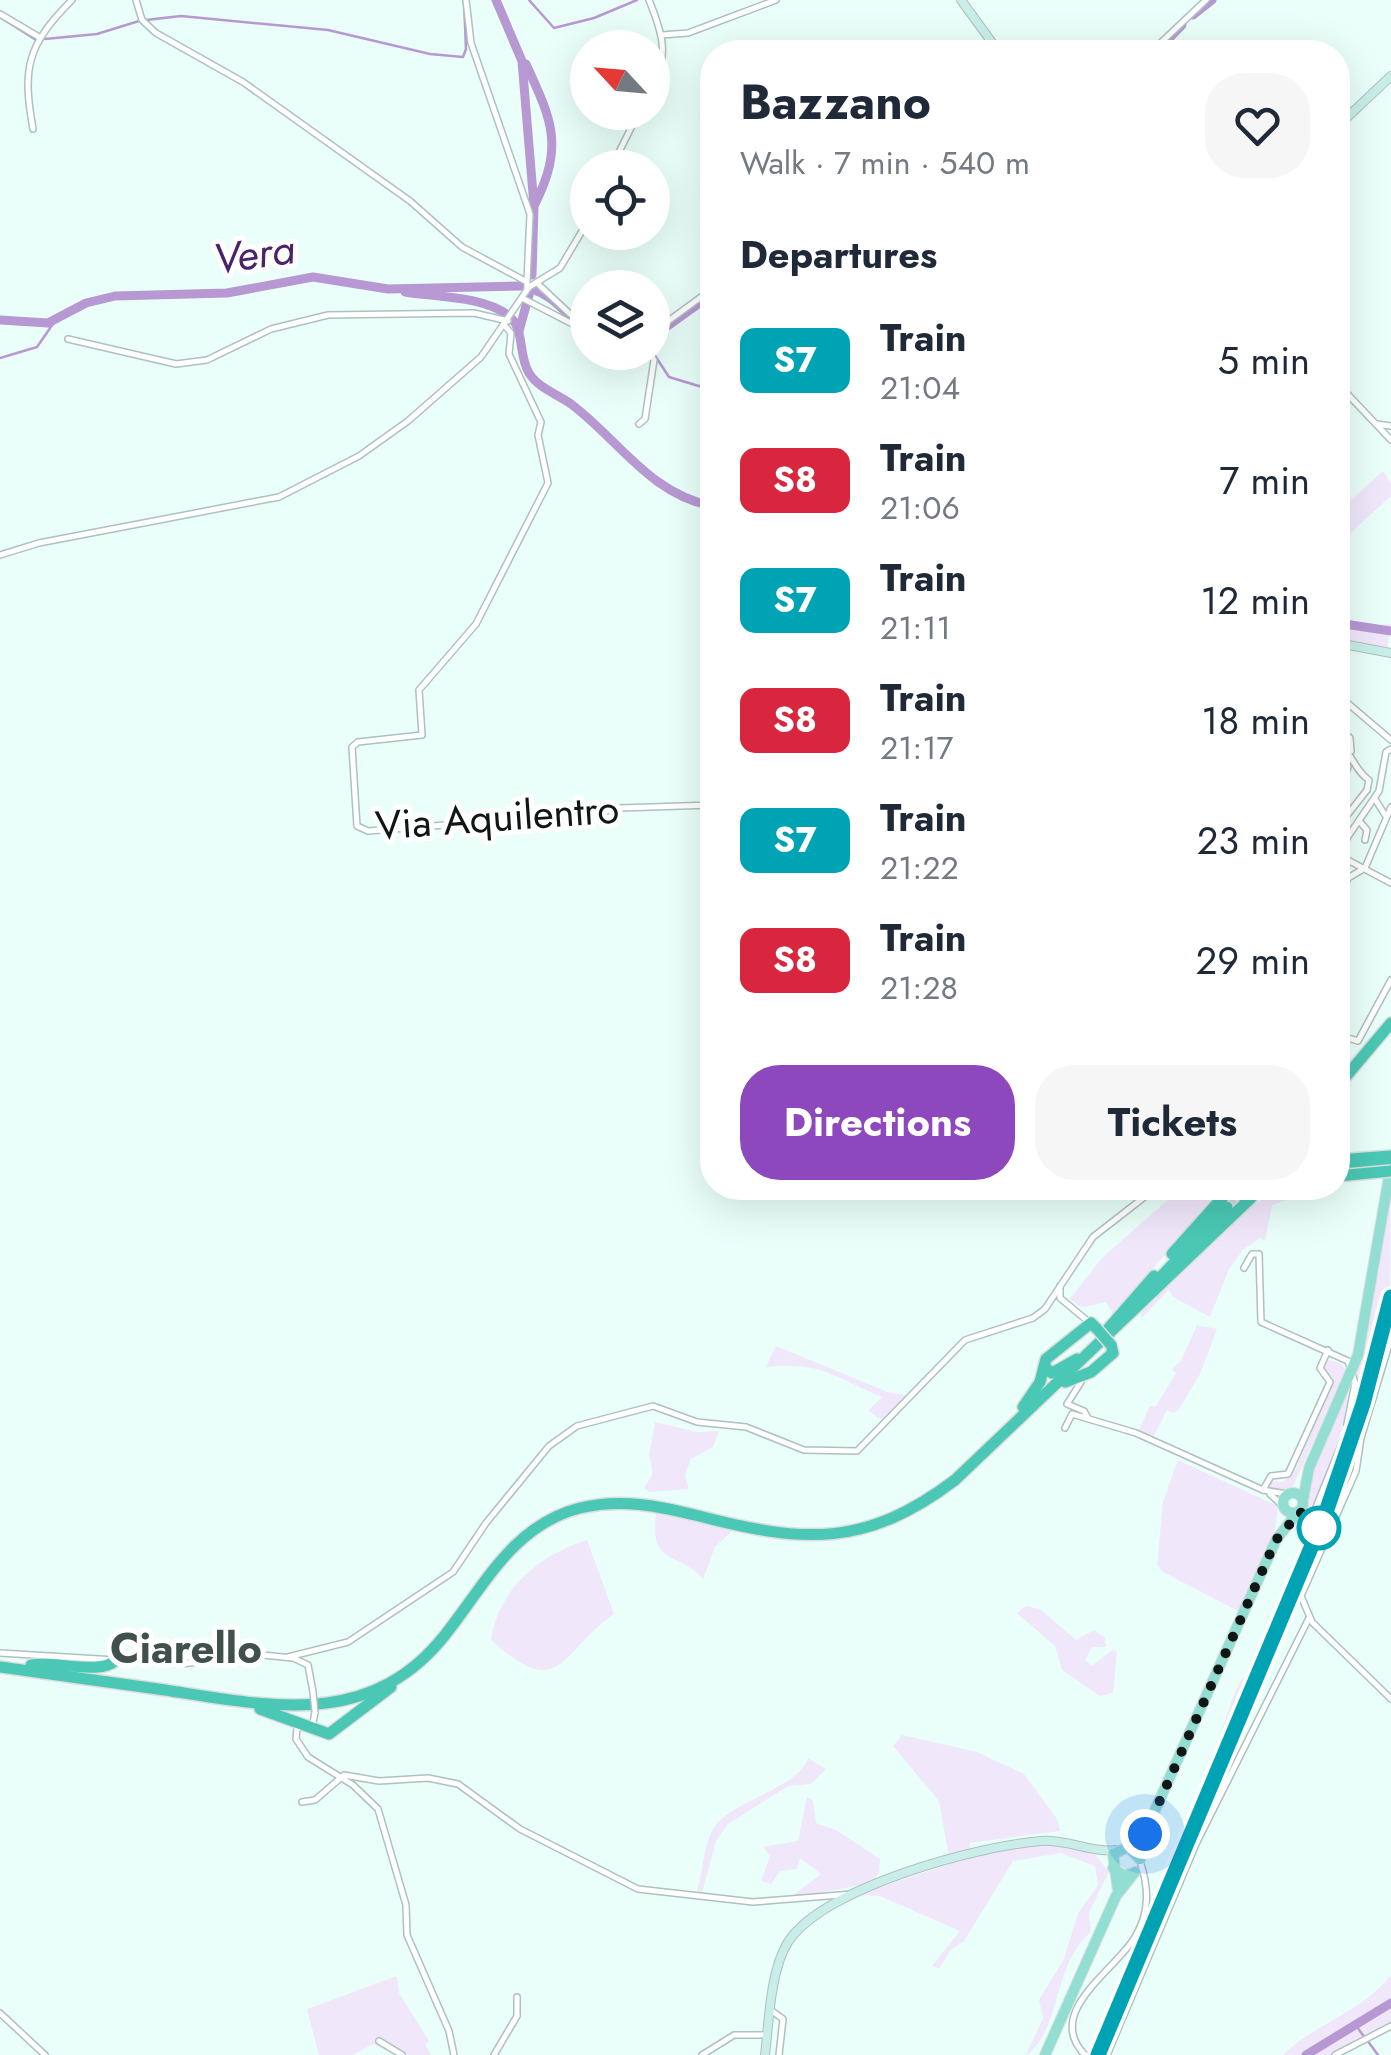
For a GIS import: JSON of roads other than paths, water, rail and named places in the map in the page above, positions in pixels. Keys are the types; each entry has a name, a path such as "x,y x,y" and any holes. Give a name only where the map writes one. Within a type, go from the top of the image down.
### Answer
{"highway":[{"path":"1350,1073 1391,1026"},
{"path":"1355,1067 1370,1052 1391,1041"},
{"path":"1350,1074 1370,1052"},
{"path":"1350,1165 1391,1156"},
{"path":"1350,1167 1391,1168"},
{"path":"237,1701 307,1722 321,1732 334,1732 416,1665 446,1634 510,1548 560,1516 606,1503 633,1503 800,1538 868,1530 900,1517 942,1490 1052,1389 1221,1200"},
{"path":"1023,1407 1052,1353 1102,1334 1249,1200"},
{"path":"1102,1334 1227,1207"},
{"path":"1052,1389 1093,1370 1112,1356 1102,1334"},
{"path":"1044,1367 1052,1373 1082,1358"},
{"path":"1082,1358 1084,1369 1093,1370"},
{"path":"0,1664 277,1699 339,1696 385,1678 416,1657 505,1544 558,1509 608,1496 635,1496 766,1526 800,1531 838,1529 894,1512 924,1495 1082,1358"},
{"path":"31,1665 51,1661 99,1667 116,1660"},
{"path":"0,1664 293,1707 330,1705 377,1690 416,1665"}],"main road":[{"path":"1116,1896 1139,1868 1147,1828 1276,1540 1286,1500 1309,1468 1350,1376 1362,1332 1391,1168"},
{"path":"1276,1540 1303,1500 1309,1468"},
{"path":"1286,1500 1303,1500"},
{"path":"1286,1500 1297,1513"},
{"path":"1045,2055 1116,1896 1118,1884 1113,1867 1121,1848 1147,1828"},
{"path":"1121,1848 1133,1849 1139,1868"},
{"path":"1113,1867 1123,1875 1139,1868"}],"street":[{"path":"33,130 25,79 39,37 72,0"},
{"path":"136,0 142,20 156,33 243,82 410,201 462,247 553,293 570,314"},
{"path":"0,554 300,489 408,421 481,357 525,300 531,285 530,214 471,43 466,0"},
{"path":"649,0 660,30"},
{"path":"670,34 688,33 776,0"},
{"path":"962,0 990,40"},
{"path":"1164,40 1206,0"},
{"path":"0,14 39,37"},
{"path":"1350,115 1391,76"},
{"path":"531,285 560,268 571,250"},
{"path":"670,320 700,298"},
{"path":"525,300 570,323"},
{"path":"68,339 176,364 208,360 271,329 328,315 474,313 508,320"},
{"name":"Via Aquilentro","path":"508,320 509,354 541,422 538,436 548,482 476,624 419,690 422,735 358,742 352,747 357,826 368,832 510,820 533,812 569,819 651,805 700,806"},
{"path":"639,424 645,419 652,370"},
{"path":"1350,397 1391,440"},
{"path":"1374,423 1391,426"},
{"path":"1350,645 1391,653"},
{"path":"1350,705 1391,740"},
{"path":"1350,738 1361,775 1369,780 1367,790 1350,808"},
{"path":"1350,835 1375,799 1386,752 1391,749"},
{"path":"1367,790 1375,799 1381,820"},
{"path":"1350,876 1364,869 1381,820 1391,808"},
{"path":"1359,821 1368,830 1365,840"},
{"path":"1350,861 1391,883"},
{"path":"1350,1038 1359,1040 1391,980"},
{"path":"0,1652 184,1664 244,1655 288,1657 348,1642 453,1572 486,1523 568,1429 653,1406 697,1422 746,1428 804,1450 857,1451 965,1340 1046,1310 1093,1237 1141,1200"},
{"path":"1244,1268 1252,1255 1259,1254 1261,1322 1342,1356 1352,1356 1362,1332"},
{"path":"1060,1286 1060,1298 1102,1334"},
{"path":"1310,1522 1354,1433 1391,1338"},
{"path":"1264,1490 1271,1476 1288,1474 1330,1384 1320,1369 1328,1350"},
{"path":"1342,1356 1355,1384 1356,1471 1302,1589 1302,1602 1309,1618 1391,1699"},
{"path":"1081,1382 1067,1404 1085,1412 1088,1418"},
{"path":"1066,1428 1070,1414 1088,1418 1151,1439 1286,1500"},
{"path":"1264,1490 1286,1500"},
{"path":"1107,2055 1196,1844 1309,1618"},
{"path":"288,1657 307,1665 314,1692 307,1722 309,1758 341,1777 378,1810 406,1905 406,1935 449,2031 454,2055"},
{"path":"302,1802 315,1800 341,1777 378,1781 428,1778 458,1784 520,1829 638,1889 764,1902 854,1894"},
{"path":"765,2055 780,1962 790,1940 823,1911 854,1894 991,1848 1052,1840 1121,1848"},
{"path":"1086,1846 1113,1867"},
{"path":"1085,2055 1073,2036 1075,2016 1096,1979 1136,1936 1148,1900 1139,1868"},
{"path":"494,2055 518,2014 517,1998"},
{"path":"772,2011 784,2020 778,2055"},
{"path":"0,2013 45,2055"},
{"path":"1334,2055 1391,2026"},
{"path":"702,2055 734,2035 768,2034"},
{"path":"379,2041 402,2055"},
{"path":"30,2055 33,2047"}],"waterway":[{"path":"146,20 181,16 328,30 430,54 463,57 464,0"},
{"path":"496,0 522,61 534,206 532,275"},
{"path":"529,0 554,28 594,18 637,0"},
{"name":"Vera","path":"1193,15 1212,0"},
{"path":"0,17 36,40"},
{"path":"45,39 97,34 139,21"},
{"name":"Vera","path":"1168,40 1182,25"},
{"path":"526,64 551,133 549,165 535,204"},
{"name":"Vera","path":"0,320 48,323 86,303 115,296 227,293 313,277 388,289 522,286"},
{"name":"Vera","path":"534,290 570,315"},
{"path":"405,292 473,301 509,316 517,328 526,366 537,383 571,404 653,478 700,503"},
{"path":"519,331 529,295"},
{"name":"Vera","path":"670,324 700,303"},
{"path":"0,358 37,347 55,321"},
{"path":"664,370 669,377 700,386"},
{"path":"1350,625 1391,631"},
{"path":"1306,2055 1391,2003"},
{"path":"1357,2027 1365,2038"},
{"path":"1367,2040 1378,2055"}],"tunnel":[{"path":"1227,1207 1236,1200"}],"railway":[{"path":"1098,2055 1332,1496 1363,1404 1391,1297"}],"train":[{"name":"S7","path":"1098,2055 1326,1512 1380,1348 1391,1297"}],"district":[{"name":"Ciarello","path":"186,1648"}]}
